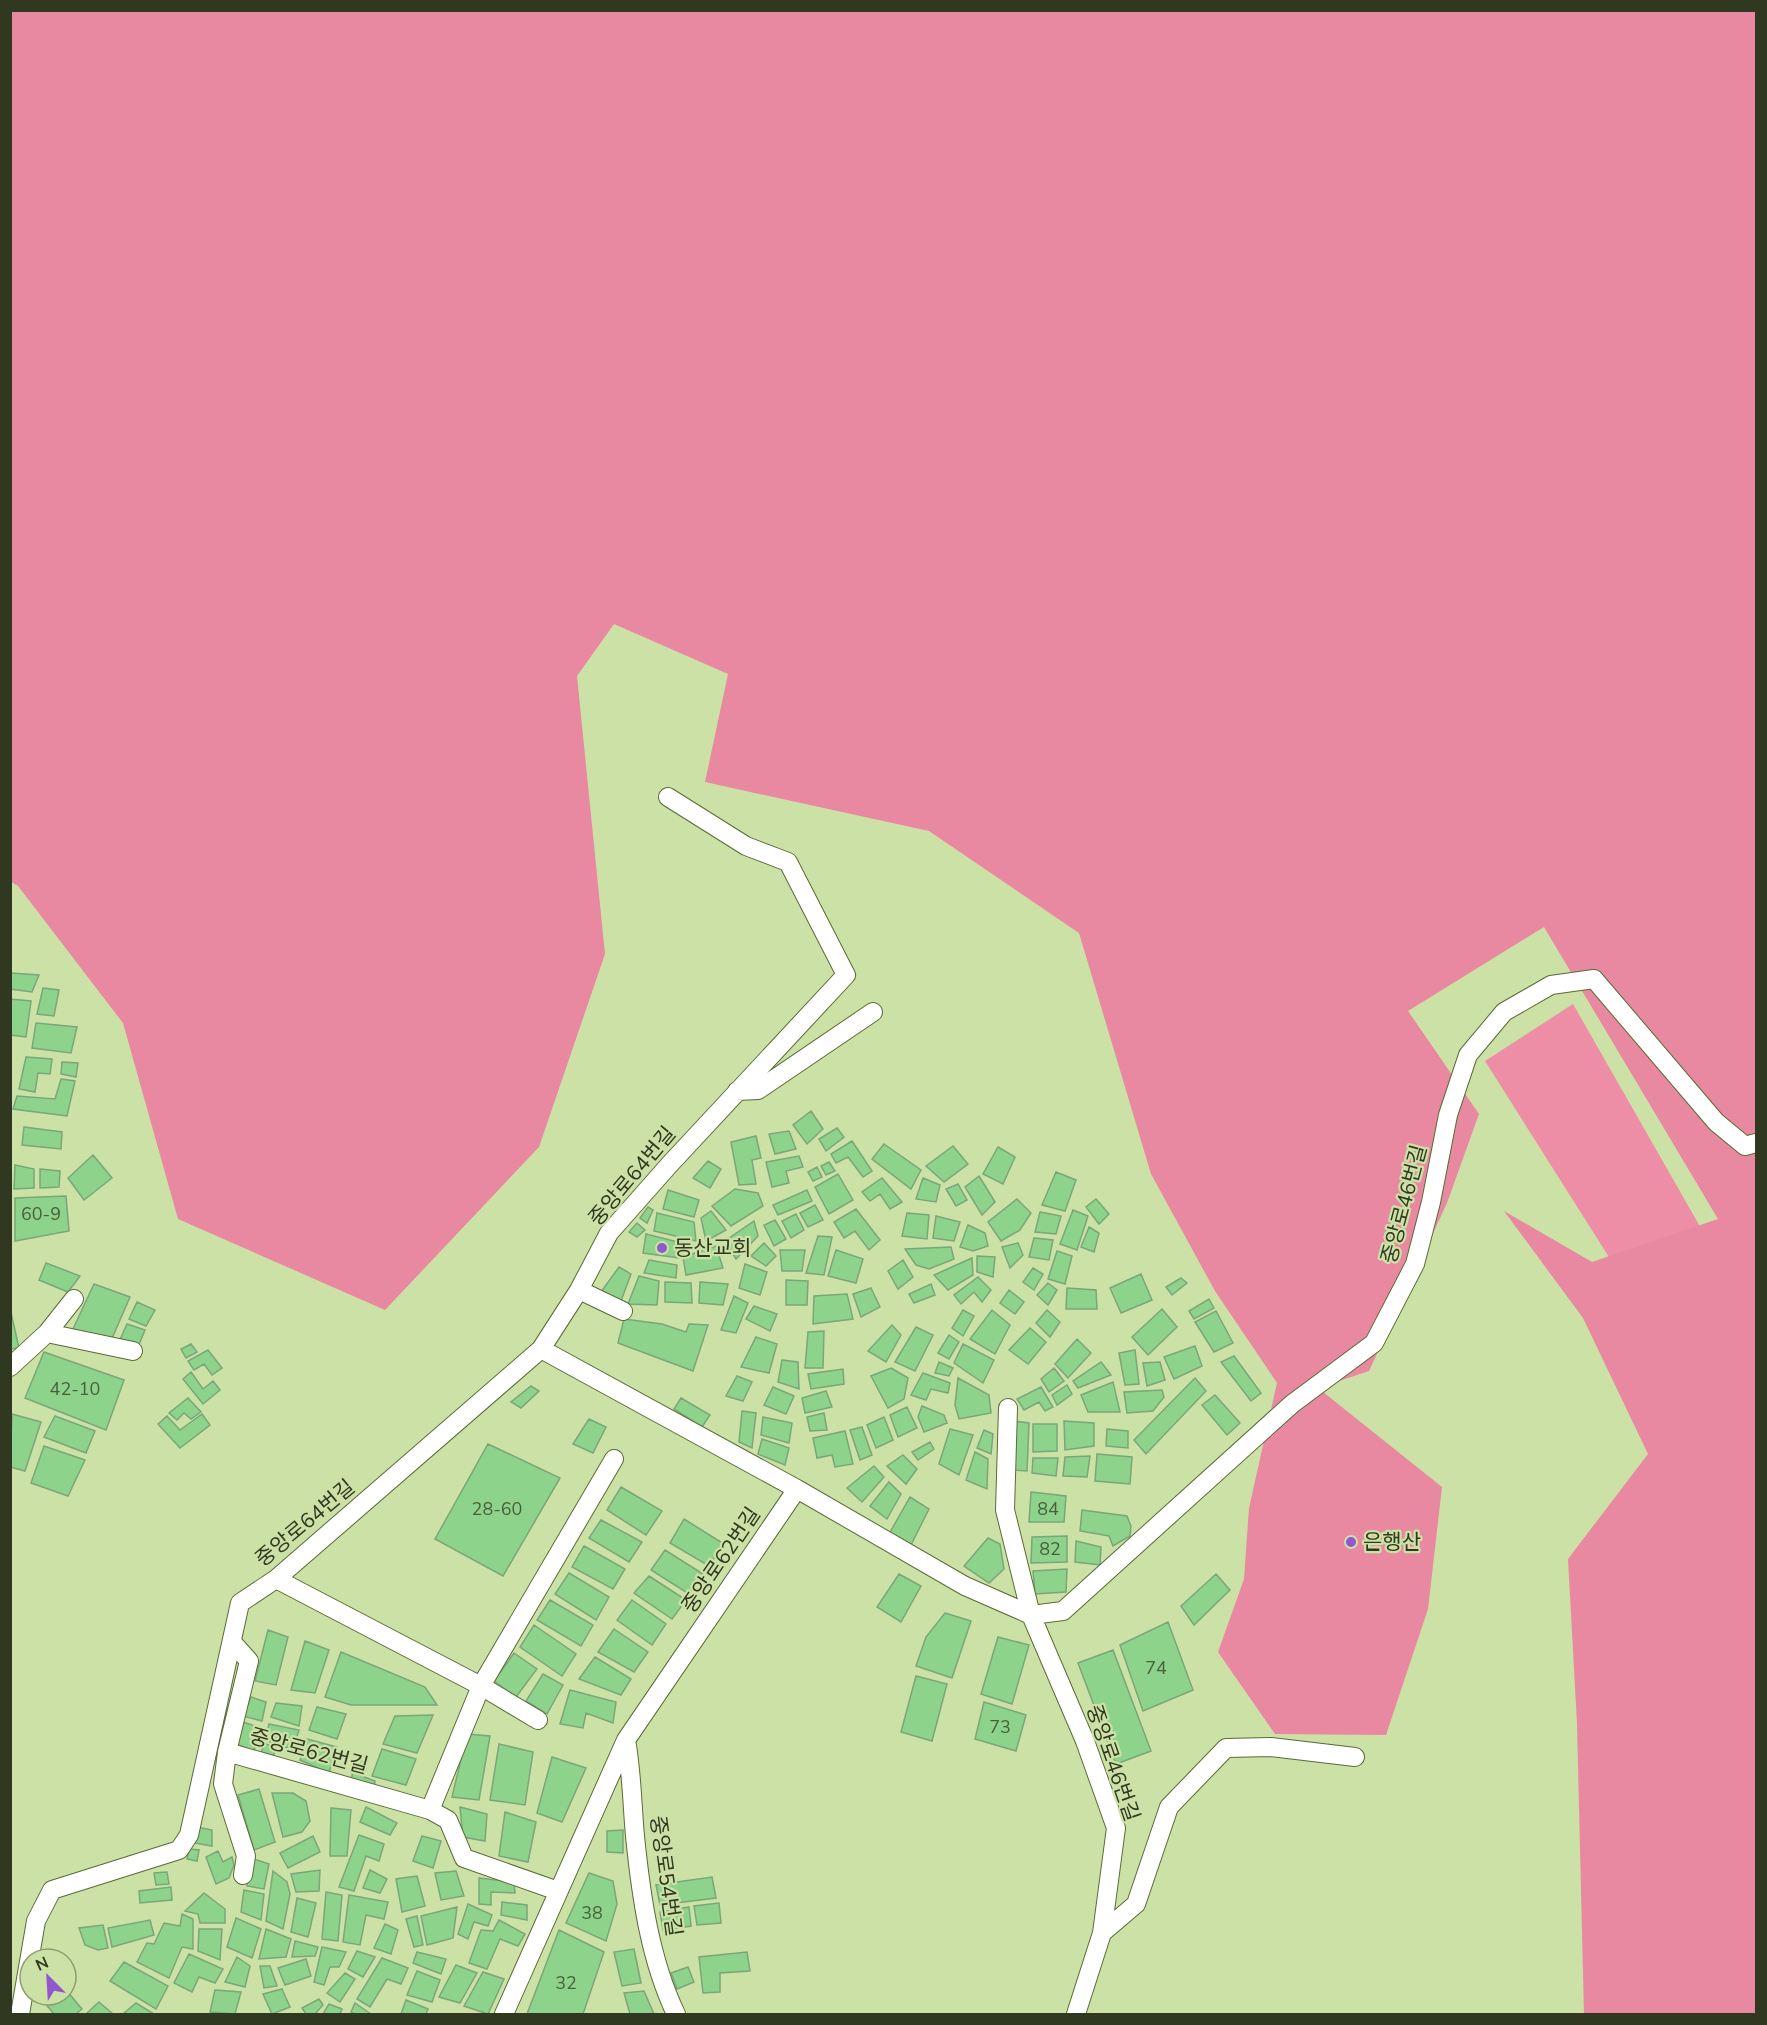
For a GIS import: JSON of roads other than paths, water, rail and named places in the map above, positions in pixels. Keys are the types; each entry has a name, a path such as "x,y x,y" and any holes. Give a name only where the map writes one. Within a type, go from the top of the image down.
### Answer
{"street":[{"name":"중앙로64번길","path":"20,2014 36,1921 52,1890 179,1850 189,1835 240,1603 276,1579 541,1349 579,1290 609,1233 846,975 788,862 746,846 668,797"},
{"name":"중앙로46번길","path":"1031,1616 1064,1611 1292,1404 1374,1343 1415,1264 1431,1202 1448,1115 1468,1055 1504,1012 1551,985 1594,979 1716,1122 1744,1146 1756,1143"},
{"path":"737,1091 758,1090 873,1012"},
{"path":"579,1290 623,1311"},
{"path":"10,1367 47,1333 75,1299"},
{"path":"47,1333 133,1351"},
{"path":"541,1349 797,1489 965,1586 1031,1616"},
{"name":"중앙로46번길","path":"1008,1408 1005,1510 1031,1616 1086,1741 1116,1828 1102,1933 1076,2014"},
{"path":"430,1810 482,1686 614,1459"},
{"name":"중앙로62번길","path":"504,2014 626,1740 797,1489"},
{"path":"276,1579 482,1686 538,1720"},
{"name":"중앙로62번길","path":"232,1642 249,1661 227,1752 223,1784 246,1856 243,1875"},
{"name":"중앙로54번길","path":"626,1740 632,1770 635,1835 647,1925 668,1999 675,2014"},
{"name":"중앙로46번길","path":"1102,1933 1136,1904 1169,1806 1226,1748 1271,1747 1355,1757"},
{"name":"중앙로62번길","path":"227,1752 430,1810 448,1820 464,1858 558,1891"}],"place":[{"name":"동산교회","path":"662,1248"},
{"name":"은행산","path":"1351,1542"}]}
